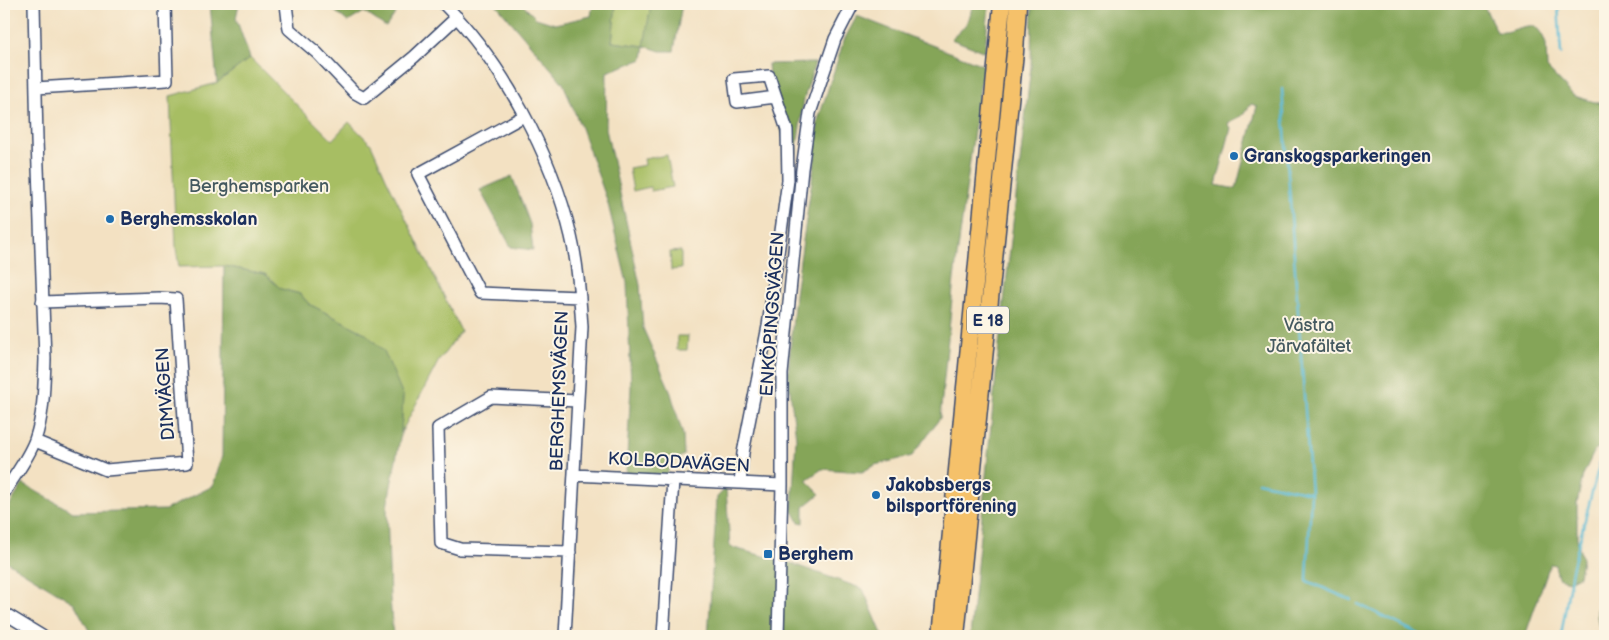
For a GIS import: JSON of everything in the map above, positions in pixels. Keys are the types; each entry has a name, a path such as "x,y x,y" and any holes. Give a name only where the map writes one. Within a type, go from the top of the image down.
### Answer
{"highway":[{"name":"E 18","path":"941,636 1002,4"},
{"name":"E 18","path":"956,636 1014,61 1018,4"}],"street":[{"path":"4,493 35,441 41,416 44,390 45,359 34,4"},
{"path":"36,88 167,80 165,4"},
{"path":"286,4 289,28 317,53 355,93 364,98 414,57 457,17"},
{"name":"BERGHEMSVÄGEN","path":"444,4 457,17 496,67 538,140 555,183 572,237 582,327 565,636"},
{"name":"ENKÖPINGSVÄGEN","path":"778,636 782,485 782,374 802,170 810,113 835,39 854,4"},
{"path":"740,483 743,453 768,326 788,180 787,130 776,97"},
{"path":"524,116 418,174 480,293 580,297"},
{"name":"DIMVÄGEN","path":"35,441 106,470 187,463 176,299 42,302"},
{"path":"570,552 460,549 441,543 438,428 491,397 578,401"},
{"name":"KOLBODAVÄGEN","path":"574,475 782,485"},
{"path":"663,636 673,480"},
{"path":"4,613 42,636"}],"green space":[{"path":"210,4 239,4 236,18 250,58 217,83"},
{"path":"332,4 394,4 400,7 386,27 364,12 348,22 332,9"},
{"path":"496,4 522,4 536,18 555,24 591,16 593,4 616,4 612,42 644,46 651,4 682,4 674,51 660,51 645,46 643,59 607,72 606,129 640,285 643,328 670,390 683,435 684,455 670,463 667,475 626,473 631,387 627,283 607,200 563,83"},
{"path":"616,4 651,4 645,46 612,42"},
{"path":"972,4 989,4 985,52 951,39 966,24"},
{"name":"Västra Järvafältet","path":"1032,4 1483,4 1497,32 1507,32 1525,26 1535,26 1542,34 1546,44 1547,68 1574,96 1605,105 1605,444 1595,450 1583,475 1577,504 1577,538 1582,559 1579,576 1569,581 1558,578 1555,565 1550,564 1525,636 970,636 999,345 1031,66","holes":["1251,104 1257,106 1236,189 1216,185 1231,128 1228,123 1243,115"]},
{"path":"857,16 983,65 954,279 940,418 912,456 875,465 862,472 822,469 806,480 820,494 804,507 804,523 799,522 792,509 796,438 788,374 795,294 814,167 818,120 844,40"},
{"name":"Berghemsparken","path":"250,58 332,140 349,122 371,144 461,331 438,362 401,433 403,395 365,333 309,304 300,294 281,289 265,274 224,266 179,267 176,248 170,96 217,83"},
{"path":"815,63 804,99 796,154 787,154 769,76 768,64"},
{"path":"667,155 673,187 651,191 650,187 633,191 629,168 645,165 644,159"},
{"path":"512,176 530,224 533,250 511,247 480,190"},
{"path":"681,251 681,269 671,270 670,252"},
{"path":"224,266 265,274 281,289 300,294 309,304 365,333 384,351 403,395 401,433 387,507 393,636 92,636 74,603 4,560 4,514 23,484 73,512 165,510 213,486 222,456"},
{"path":"677,336 688,336 687,350 677,350"},
{"path":"726,488 730,547 793,564 863,589 883,636 708,636 717,497"},
{"path":"1605,578 1604,636 1598,622 1597,607"}],"waterway":[{"path":"1558,4 1561,54"},
{"path":"1282,89 1311,493"},
{"path":"1561,636 1572,570 1605,442"},
{"path":"1258,482 1311,493 1307,581 1351,600"},
{"path":"1358,604 1423,636"}],"place":[{"name":"Granskogsparkeringen","path":"1234,156"},
{"name":"Berghemsskolan","path":"110,219"},
{"name":"Jakobsbergs bilsportförening","path":"876,495"},
{"name":"Berghem","path":"768,554"}]}
